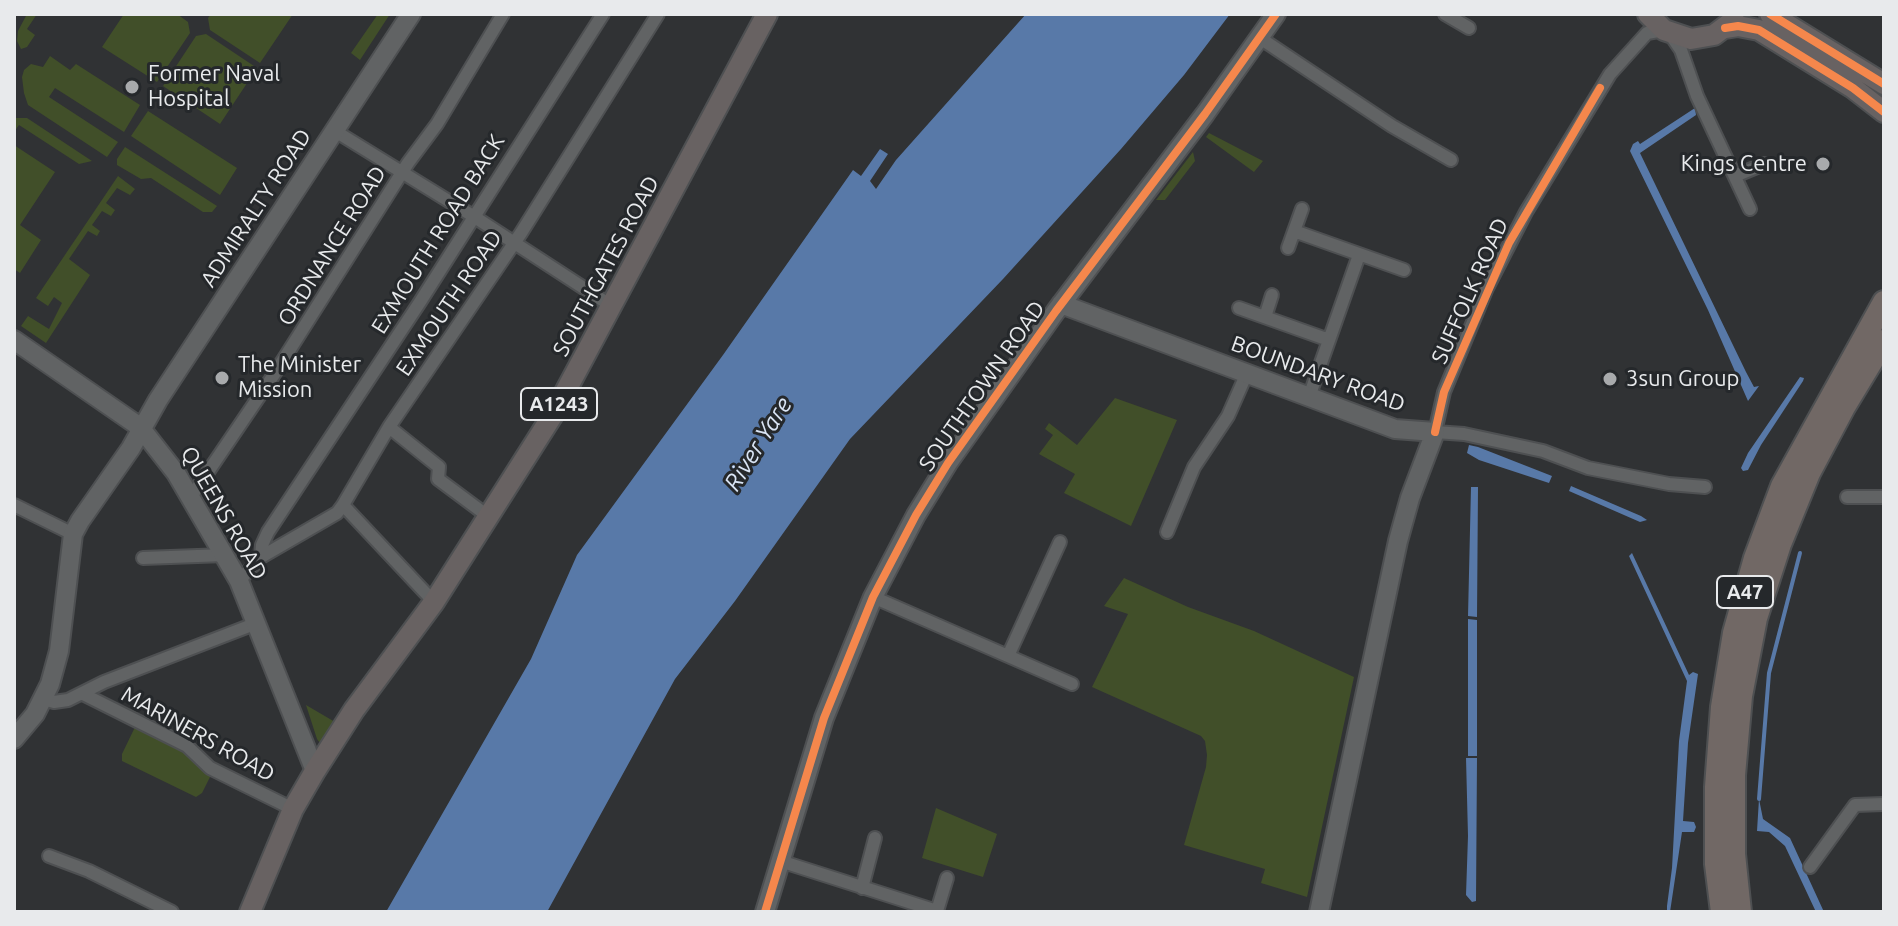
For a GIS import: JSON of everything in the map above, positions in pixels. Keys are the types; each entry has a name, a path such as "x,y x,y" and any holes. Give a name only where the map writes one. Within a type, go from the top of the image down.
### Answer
{"highway":[{"name":"A47","path":"1722,912 1716,864 1716,787 1722,707 1734,633 1755,558 1782,486 1884,302"},
{"name":"A47","path":"1740,912 1734,854 1734,775 1741,696 1756,618 1780,544 1809,473 1884,341"}],"main road":[{"name":"SOUTHGATES ROAD","path":"315,771 354,710 434,602 554,413 767,14"},
{"path":"1648,14 1667,32 1691,39 1701,38 1732,21 1738,26 1759,30 1853,88 1884,112"},
{"path":"1770,14 1884,84"},
{"name":"A1243","path":"250,912 293,809 315,771"}],"street":[{"name":"ADMIRALTY ROAD","path":"73,534 411,14"},
{"name":"ORDNANCE ROAD","path":"191,497 273,376 401,173 437,124 503,14"},
{"name":"EXMOUTH ROAD BACK","path":"261,557 268,532 420,302 603,14"},
{"name":"EXMOUTH ROAD","path":"239,581 261,557 337,513 343,505 389,427 514,243 658,14"},
{"name":"SOUTHTOWN ROAD","path":"765,912 824,718 873,597 916,515 948,463 1061,304 1276,14"},
{"path":"1445,14 1468,27"},
{"path":"1667,32 1681,50 1750,209"},
{"name":"SUFFOLK ROAD","path":"1319,912 1398,541 1410,498 1435,432 1444,392 1509,243 1600,88 1647,33 1667,32"},
{"path":"1260,38 1392,126 1451,160"},
{"path":"1687,69 1691,48 1701,38"},
{"path":"335,131 613,307"},
{"path":"1735,176 1764,164"},
{"path":"1288,248 1302,209"},
{"path":"1294,231 1404,270"},
{"path":"1309,397 1359,255"},
{"path":"1265,317 1272,295"},
{"name":"BOUNDARY ROAD","path":"1061,304 1395,429 1464,434 1543,451 1588,468 1669,484 1705,487"},
{"path":"1239,308 1329,340"},
{"name":"QUEENS ROAD","path":"14,340 140,427 154,443 191,497 239,581 315,771"},
{"path":"1167,532 1194,467 1228,416 1247,373"},
{"path":"389,427 439,467 438,479 489,517"},
{"path":"1847,497 1884,497"},
{"path":"14,505 73,534 59,651 44,699 14,739"},
{"path":"343,505 434,602"},
{"path":"1008,656 1060,542"},
{"path":"143,558 225,555"},
{"path":"873,597 1072,684"},
{"path":"44,699 54,702 83,694 104,682 257,623"},
{"name":"MARINERS ROAD","path":"83,694 187,746 210,768 293,809"},
{"path":"1810,867 1855,805 1884,804"},
{"path":"862,888 875,838"},
{"path":"49,856 89,871 172,912"},
{"path":"780,861 937,911 947,878"}],"green space":[{"path":"27,14 37,14 27,29 35,35 27,47 21,49 17,41 18,31"},
{"path":"124,14 177,14 188,22 190,33 157,82 102,47"},
{"path":"211,14 293,14 260,63 210,30 208,18"},
{"path":"378,14 390,14 360,60 351,53"},
{"path":"206,34 257,68 220,124 163,86 196,36"},
{"path":"50,56 70,70 76,64 140,105 124,132 55,88 49,97 118,142 107,157 28,105 22,77 24,70 31,64 43,67"},
{"path":"148,111 237,168 220,195 131,136"},
{"path":"14,118 27,118 92,161 79,164 19,125 14,132"},
{"path":"1209,133 1263,161 1254,172 1206,137"},
{"path":"14,145 55,172 20,225 41,240 20,273 14,269"},
{"path":"125,147 217,206 212,212 203,212 151,178 141,179 117,165 117,159"},
{"path":"1193,152 1195,161 1165,200 1156,200"},
{"path":"118,176 135,189 130,195 117,188 106,203 115,210 111,216 102,211 92,225 100,231 97,236 88,231 69,259 90,275 46,343 21,326 28,316 49,329 62,303 54,297 48,306 36,298"},
{"path":"1115,398 1177,420 1131,526 1064,493 1075,474 1039,454 1053,435 1045,429 1049,423 1077,445"},
{"path":"1124,578 1188,607 1254,631 1354,677 1307,897 1261,883 1265,869 1184,845 1206,767 1205,741 1201,736 1092,687 1128,614 1104,606"},
{"path":"306,705 335,722 320,743 317,739"},
{"path":"136,725 186,751 211,775 202,793 196,797 122,761 122,754"},
{"path":"936,808 997,834 983,877 922,858"}],"water":[{"name":"River Yare","path":"1026,14 1230,14 1184,75 1121,149 1003,279 850,439 735,601 675,679 547,912 386,912 531,659 577,555 853,170 861,176 880,149 888,154 870,181 876,189 896,160"},
{"path":"1695,108 1696,115 1640,153 1746,372 1754,387 1759,386 1748,401 1708,310 1630,151 1633,144 1638,141 1640,144"},
{"path":"1800,377 1804,378 1803,381 1748,470 1743,471 1741,468 1748,453"},
{"path":"1469,445 1552,476 1549,483 1479,460 1467,453"},
{"path":"1571,486 1647,520 1640,522 1569,491"},
{"path":"1471,487 1478,487 1477,617 1468,616"},
{"path":"1632,553 1689,675 1693,672 1698,674 1688,743 1683,821 1694,822 1696,827 1694,832 1682,832 1670,912 1667,912 1667,906 1679,741 1687,681 1629,556"},
{"path":"1468,619 1477,620 1477,756 1468,756"},
{"path":"1466,758 1477,758 1476,901 1472,902 1466,895"},
{"path":"1759,799 1763,819 1790,838 1824,912 1816,912 1785,846 1769,832 1757,831"}],"waterway":[{"path":"1759,799 1769,673 1800,553"}],"cycle path":[{"path":"765,912 824,718 873,597 916,515 948,463 1056,311 1205,114 1276,14"},
{"path":"1770,14 1884,84"},
{"path":"1725,28 1738,26 1759,30 1853,88 1884,112"},
{"path":"1435,432 1444,392 1509,243 1600,88"}],"place":[{"name":"Former Naval Hospital","path":"132,87"},
{"name":"Kings Centre","path":"1823,164"},
{"name":"The Minister Mission","path":"222,378"},
{"name":"3sun Group","path":"1610,379"}]}
